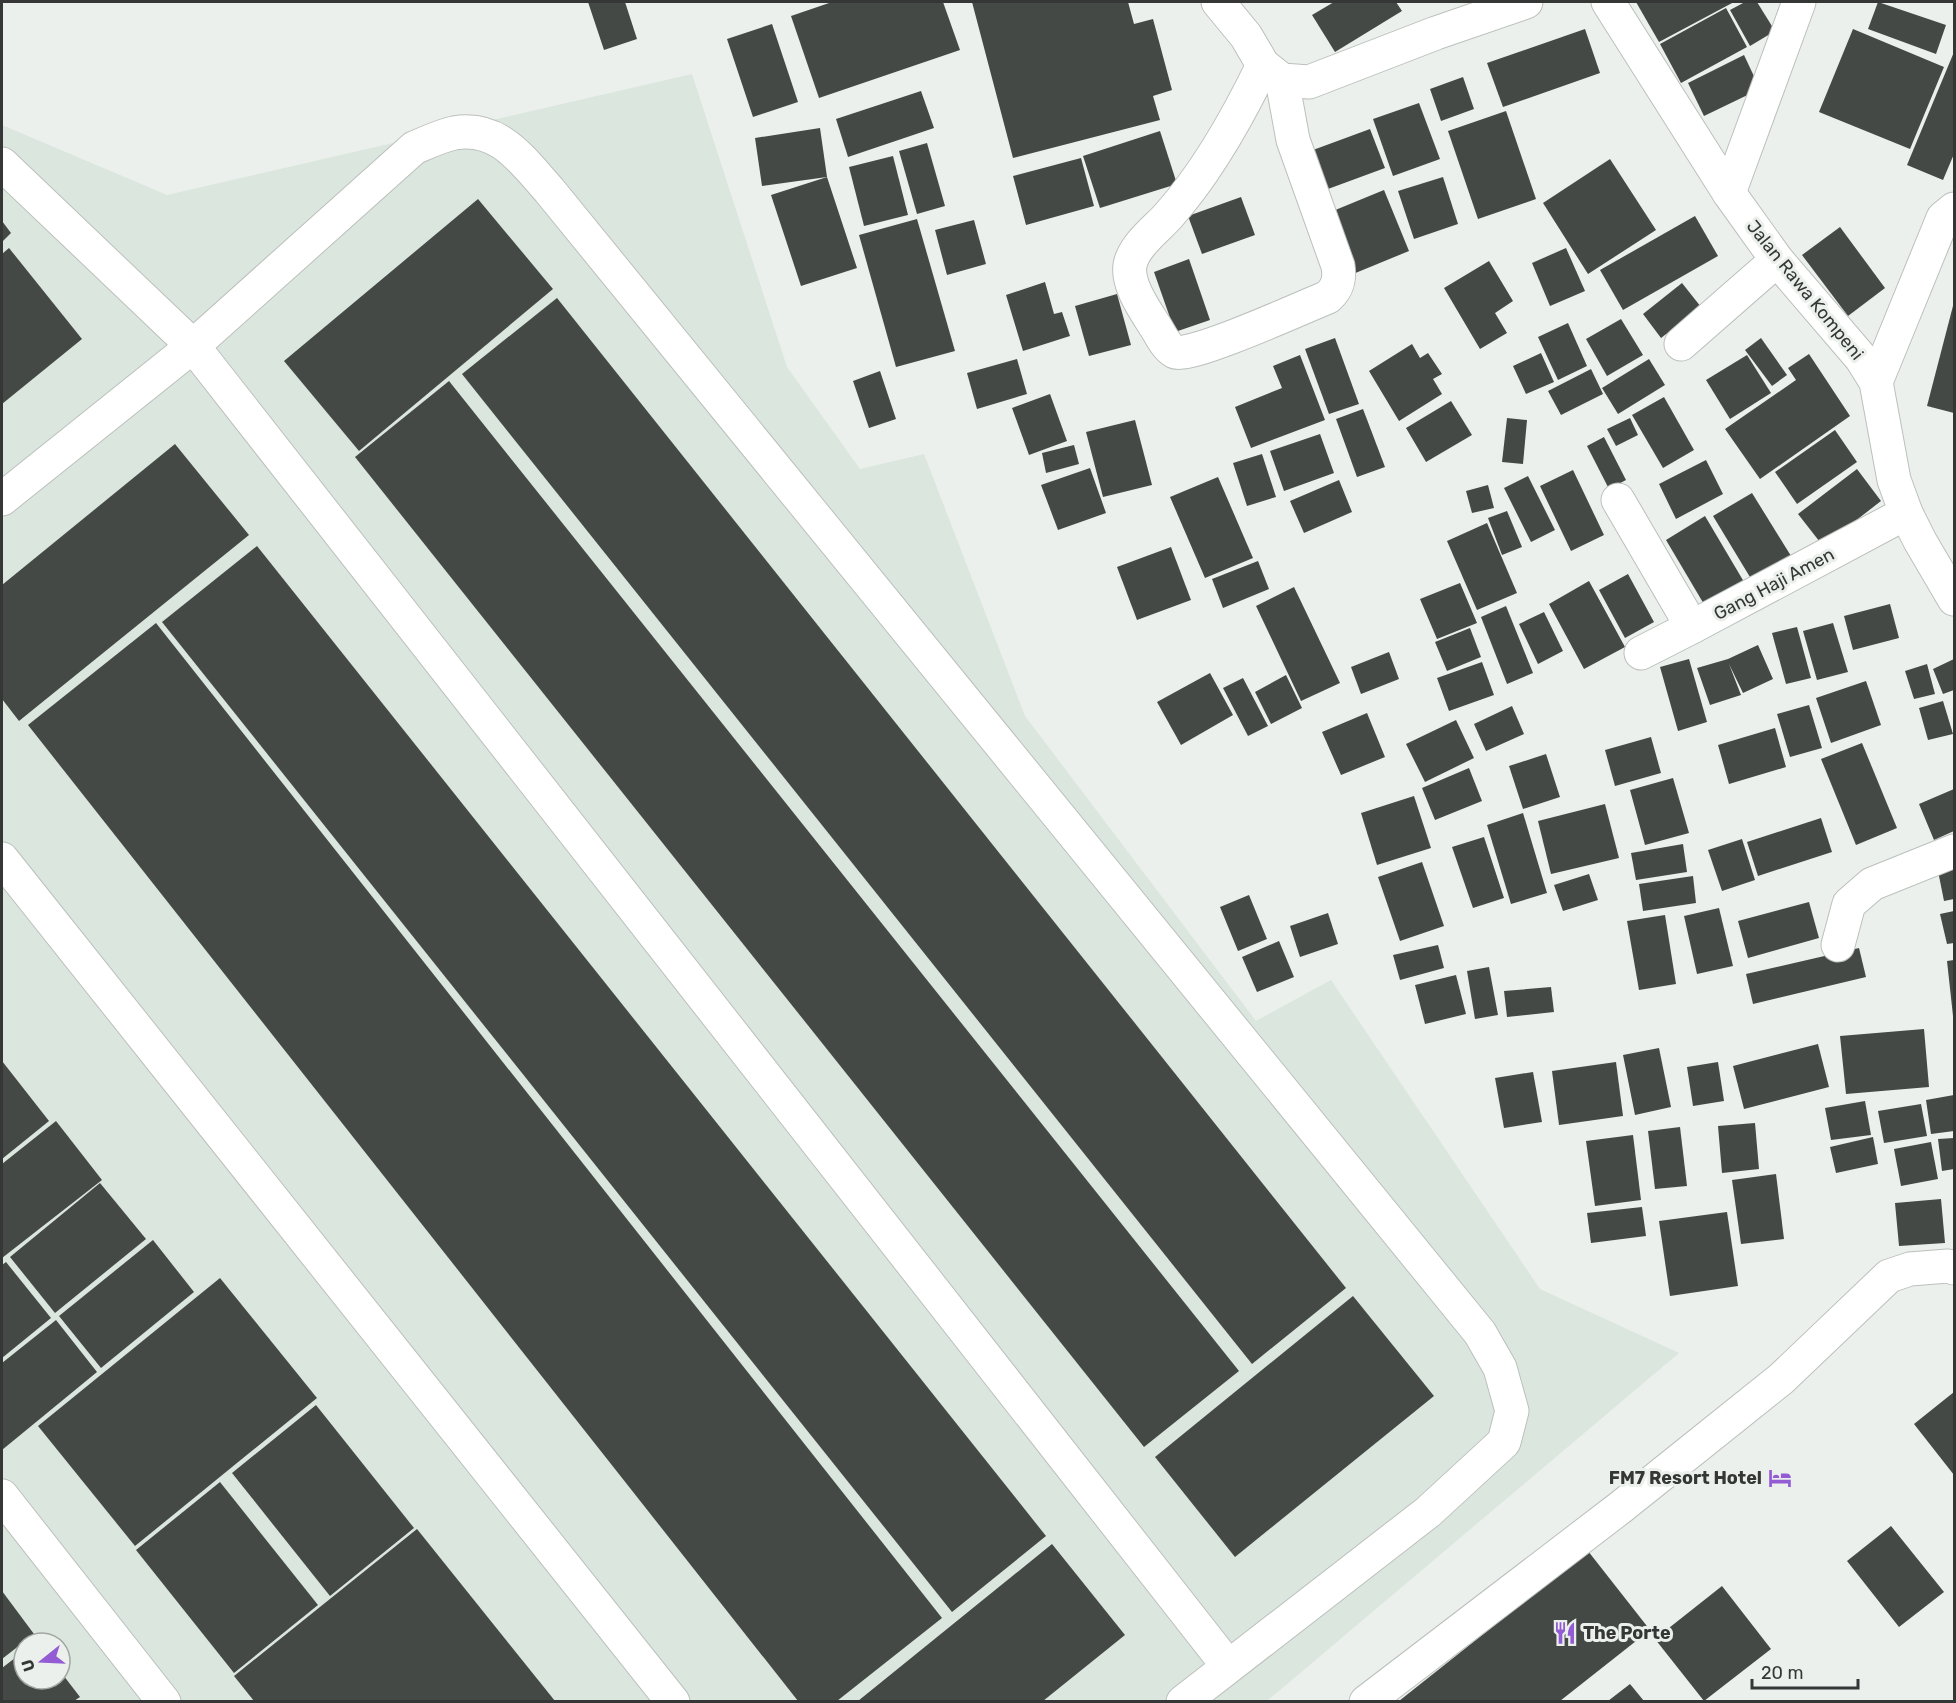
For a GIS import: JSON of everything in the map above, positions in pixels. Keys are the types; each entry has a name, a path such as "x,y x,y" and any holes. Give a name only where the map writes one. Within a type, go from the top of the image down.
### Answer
{"street":[{"path":"1218,2 1272,72 1293,141 1340,276 1334,291 1328,297 1223,341 1184,353 1175,352 1146,312 1131,280 1130,264 1137,250 1171,213 1209,161 1244,105 1272,72"},
{"path":"1272,72 1309,82 1436,33 1526,2"},
{"name":"Jalan Rawa Kompeni","path":"1608,2 1729,193 1777,260 1861,358 1876,382 1894,480 1906,513 1920,541 1954,599"},
{"path":"1729,193 1799,2"},
{"path":"2,499 193,346 414,148 454,133 488,134 516,152 1479,1333 1500,1368 1512,1411 1504,1443 1428,1512 1183,1701"},
{"path":"2,164 193,346 1228,1666"},
{"path":"1876,382 1943,218 1954,208"},
{"path":"1681,344 1777,260"},
{"path":"1618,500 1692,627"},
{"name":"Gang Haji Amen","path":"1641,653 1906,513"},
{"path":"1838,945 1849,903 1872,884 1954,851"},
{"path":"2,859 673,1701"},
{"path":"1366,1701 1621,1507 1781,1379 1889,1276 1910,1269 1948,1266 1954,1268"},
{"path":"2,1496 164,1701"}],"shaded area":[{"path":"692,74 787,367 860,469 924,454 1025,716 1256,1021 1331,980 1540,1289 1679,1353 1267,1701 2,1701 2,125 167,195"}],"building":[{"path":"588,2 625,2 637,39 604,50"},
{"path":"832,2 943,2 960,50 819,98 791,16"},
{"path":"972,2 1128,2 1134,24 1153,19 1172,90 1153,96 1160,120 1013,158"},
{"path":"1334,2 1396,2 1402,11 1335,52 1312,15"},
{"path":"1636,2 1734,2 1659,42"},
{"path":"1745,2 1757,2 1775,31 1750,46 1730,10"},
{"path":"1878,2 1946,25 1936,54 1868,29"},
{"path":"1726,8 1747,47 1681,83 1660,44"},
{"path":"772,24 798,102 753,117 727,39"},
{"path":"1585,29 1600,73 1503,107 1487,63"},
{"path":"1853,29 1944,67 1910,149 1819,112"},
{"path":"1954,52 1954,154 1943,180 1907,165"},
{"path":"1744,55 1760,89 1704,116 1688,83"},
{"path":"1463,77 1474,109 1441,121 1430,89"},
{"path":"921,91 934,128 848,157 836,119"},
{"path":"1419,103 1440,159 1393,176 1373,119"},
{"path":"1506,111 1536,199 1478,219 1448,131"},
{"path":"820,128 827,177 762,186 755,138"},
{"path":"1370,129 1385,168 1328,189 1313,150"},
{"path":"1160,131 1177,184 1100,208 1083,156"},
{"path":"927,143 945,206 917,214 899,151"},
{"path":"893,156 908,215 864,226 849,167"},
{"path":"1081,158 1094,206 1026,225 1013,176"},
{"path":"1610,159 1656,230 1588,274 1543,203"},
{"path":"827,177 857,268 801,286 771,195"},
{"path":"1443,177 1458,224 1414,239 1398,191"},
{"path":"1384,190 1409,251 1353,274 1328,213"},
{"path":"1241,197 1255,235 1202,254 1188,216"},
{"path":"478,199 553,289 359,451 284,361"},
{"path":"1695,216 1718,256 1623,310 1600,270"},
{"path":"917,219 955,351 896,367 859,235"},
{"path":"974,220 986,264 947,275 935,230"},
{"path":"2,221 11,233 2,242"},
{"path":"1840,227 1885,288 1848,316 1802,255"},
{"path":"9,248 82,339 2,404 2,254"},
{"path":"1566,248 1585,291 1550,306 1532,263"},
{"path":"1189,259 1210,320 1175,332 1154,272"},
{"path":"1489,261 1513,301 1495,313 1507,333 1480,349 1444,288"},
{"path":"1045,282 1054,314 1062,312 1070,336 1023,351 1006,295"},
{"path":"1682,283 1701,307 1661,338 1643,314"},
{"path":"1117,294 1131,345 1089,356 1075,306"},
{"path":"557,298 1346,1288 1252,1364 462,374"},
{"path":"1954,302 1954,413 1927,406"},
{"path":"1621,319 1643,355 1607,376 1586,339"},
{"path":"1568,323 1587,366 1558,380 1538,337"},
{"path":"1335,338 1359,404 1329,414 1305,349"},
{"path":"1761,338 1787,375 1772,386 1745,350"},
{"path":"1412,344 1420,358 1428,353 1442,374 1433,379 1442,394 1399,421 1369,371"},
{"path":"1541,353 1554,382 1526,394 1513,366"},
{"path":"1809,354 1850,416 1760,479 1725,429 1796,380 1788,368"},
{"path":"1300,355 1325,420 1251,448 1235,407 1282,388 1273,366"},
{"path":"1747,355 1771,393 1730,419 1706,380"},
{"path":"1017,359 1027,394 977,409 967,373"},
{"path":"1649,359 1665,385 1618,414 1602,388"},
{"path":"1591,369 1603,394 1561,415 1548,391"},
{"path":"880,371 896,419 869,428 853,381"},
{"path":"449,381 1239,1371 1144,1447 355,457"},
{"path":"1050,394 1067,441 1029,455 1012,408"},
{"path":"1664,397 1694,450 1663,468 1632,415"},
{"path":"1451,401 1472,435 1426,462 1406,428"},
{"path":"1363,409 1385,467 1357,477 1336,419"},
{"path":"1507,418 1527,420 1523,464 1502,462"},
{"path":"1630,418 1638,435 1616,446 1607,429"},
{"path":"1135,420 1152,485 1103,497 1086,432"},
{"path":"1835,430 1857,462 1797,504 1775,472"},
{"path":"1320,434 1334,473 1284,491 1270,451"},
{"path":"1604,437 1626,480 1609,489 1587,446"},
{"path":"175,444 249,535 19,721 2,699 2,585"},
{"path":"1074,445 1079,464 1046,473 1042,453"},
{"path":"1262,454 1276,497 1247,506 1233,463"},
{"path":"1706,460 1723,494 1676,519 1659,484"},
{"path":"1090,468 1106,513 1058,530 1041,485"},
{"path":"1857,469 1881,501 1823,546 1798,514"},
{"path":"1573,470 1604,535 1571,551 1540,486"},
{"path":"1528,476 1555,530 1531,542 1504,488"},
{"path":"1218,477 1253,558 1205,578 1170,497"},
{"path":"1339,480 1352,512 1304,533 1290,501"},
{"path":"1488,485 1494,508 1472,513 1466,491"},
{"path":"1752,493 1796,564 1756,587 1713,516"},
{"path":"1507,511 1522,547 1502,555 1488,518"},
{"path":"1705,516 1747,587 1708,611 1666,540"},
{"path":"1487,523 1517,593 1477,610 1447,541"},
{"path":"257,546 1046,1536 952,1612 162,622"},
{"path":"1171,547 1191,600 1137,620 1117,567"},
{"path":"1258,561 1269,589 1223,608 1212,579"},
{"path":"1628,574 1654,622 1625,638 1599,590"},
{"path":"1589,581 1625,647 1584,669 1549,604"},
{"path":"1460,583 1477,623 1437,639 1420,599"},
{"path":"1294,587 1340,683 1301,701 1256,606"},
{"path":"1890,604 1899,638 1853,650 1844,616"},
{"path":"1506,606 1533,673 1507,684 1481,617"},
{"path":"1544,612 1563,651 1538,664 1519,624"},
{"path":"156,623 942,1618 837,1701 798,1701 28,725"},
{"path":"1833,623 1848,672 1817,680 1803,631"},
{"path":"1797,627 1811,678 1786,684 1772,633"},
{"path":"1470,628 1481,657 1447,671 1435,642"},
{"path":"1758,645 1773,679 1743,693 1729,664 1741,695 1710,705 1697,668 1728,659"},
{"path":"1389,652 1399,679 1361,694 1351,667"},
{"path":"1689,659 1707,722 1678,731 1660,667"},
{"path":"1954,659 1954,690 1943,694 1933,669"},
{"path":"1482,662 1494,695 1449,711 1437,678"},
{"path":"1927,664 1935,694 1914,699 1905,671"},
{"path":"1210,673 1233,715 1181,745 1157,702"},
{"path":"1286,675 1302,708 1271,724 1255,692"},
{"path":"1243,678 1268,726 1248,736 1223,688"},
{"path":"1866,681 1881,725 1831,743 1816,698"},
{"path":"1943,701 1953,734 1928,740 1919,708"},
{"path":"1809,705 1822,748 1790,757 1777,714"},
{"path":"1512,706 1524,734 1486,751 1474,724"},
{"path":"1367,713 1385,757 1341,775 1322,732"},
{"path":"1456,720 1474,758 1425,782 1406,744"},
{"path":"1775,728 1786,767 1729,784 1718,745"},
{"path":"1651,737 1661,773 1615,786 1605,750"},
{"path":"1862,743 1897,828 1856,845 1821,759"},
{"path":"1546,754 1560,797 1523,809 1509,766"},
{"path":"1469,768 1482,801 1435,820 1422,788"},
{"path":"1673,778 1689,833 1645,845 1630,790"},
{"path":"1954,789 1954,831 1934,840 1919,804"},
{"path":"1414,796 1431,848 1377,865 1361,813"},
{"path":"1605,804 1619,858 1551,874 1538,821"},
{"path":"1523,813 1547,893 1511,904 1487,825"},
{"path":"1821,818 1832,852 1758,876 1747,842"},
{"path":"1484,837 1504,898 1473,908 1452,847"},
{"path":"1742,839 1755,880 1722,891 1708,850"},
{"path":"1683,844 1687,872 1636,880 1631,853"},
{"path":"1422,862 1444,926 1400,941 1378,877"},
{"path":"1954,868 1954,899 1944,901 1938,871"},
{"path":"1589,874 1598,900 1563,911 1554,885"},
{"path":"1693,876 1696,903 1643,911 1639,884"},
{"path":"1249,895 1267,939 1238,951 1220,907"},
{"path":"1809,902 1819,938 1748,958 1738,921"},
{"path":"1719,908 1733,966 1697,974 1684,916"},
{"path":"1954,911 1954,943 1947,944 1940,914"},
{"path":"1328,913 1338,944 1300,957 1290,926"},
{"path":"1665,915 1676,984 1639,990 1627,921"},
{"path":"1279,941 1294,977 1257,992 1242,957"},
{"path":"1438,945 1444,968 1400,980 1393,955"},
{"path":"1859,948 1866,977 1753,1004 1746,974"},
{"path":"1954,960 1954,1016 1953,1016 1947,961"},
{"path":"1489,967 1498,1015 1475,1019 1467,971"},
{"path":"1456,975 1466,1014 1425,1024 1415,985"},
{"path":"1551,987 1554,1012 1507,1017 1504,991"},
{"path":"1924,1029 1929,1087 1846,1094 1840,1036"},
{"path":"1818,1044 1829,1087 1744,1109 1733,1066"},
{"path":"1659,1048 1671,1107 1635,1115 1623,1055"},
{"path":"2,1061 49,1121 2,1159"},
{"path":"1616,1062 1623,1116 1559,1125 1552,1071"},
{"path":"1718,1062 1724,1101 1693,1106 1687,1067"},
{"path":"1533,1072 1542,1122 1504,1128 1495,1078"},
{"path":"1954,1095 1954,1131 1931,1134 1926,1100"},
{"path":"1865,1101 1871,1135 1831,1140 1825,1108"},
{"path":"1921,1104 1927,1136 1884,1143 1878,1111"},
{"path":"56,1121 102,1180 2,1258 2,1164"},
{"path":"1755,1123 1759,1169 1722,1173 1718,1126"},
{"path":"1680,1127 1687,1186 1655,1189 1648,1131"},
{"path":"1633,1135 1641,1200 1595,1206 1586,1141"},
{"path":"1873,1137 1878,1164 1836,1173 1830,1147"},
{"path":"1954,1138 1954,1169 1942,1171 1938,1139"},
{"path":"1931,1142 1938,1179 1901,1186 1894,1149"},
{"path":"1776,1174 1784,1239 1741,1244 1732,1180"},
{"path":"100,1183 146,1239 55,1313 10,1257"},
{"path":"1941,1199 1945,1243 1899,1246 1895,1203"},
{"path":"1642,1207 1646,1236 1591,1243 1587,1213"},
{"path":"1727,1212 1738,1286 1670,1296 1659,1221"},
{"path":"153,1240 194,1292 101,1368 59,1316"},
{"path":"6,1262 51,1318 2,1358 2,1265"},
{"path":"220,1278 317,1398 135,1546 38,1426"},
{"path":"1353,1296 1434,1396 1235,1557 1155,1457"},
{"path":"56,1320 97,1372 2,1450 2,1363"},
{"path":"1954,1392 1954,1475 1914,1424"},
{"path":"316,1405 414,1528 330,1596 232,1473"},
{"path":"220,1482 318,1605 234,1673 136,1550"},
{"path":"1891,1526 1944,1592 1899,1627 1847,1561"},
{"path":"417,1529 555,1701 254,1701 234,1676"},
{"path":"1052,1544 1125,1635 1043,1701 858,1701"},
{"path":"1588,1551 1650,1630 1560,1701 1399,1701"},
{"path":"1722,1586 1771,1649 1704,1701 1655,1639"},
{"path":"2,1591 32,1631 12,1631 12,1651 2,1659"},
{"path":"12,1660 12,1691 72,1691 72,1687 80,1697 74,1701 2,1701 2,1668"},
{"path":"1630,1684 1644,1701 1608,1701"}],"place":[{"name":"FM7 Resort Hotel","path":"1780,1478"},
{"name":"The Porte","path":"1565,1633"}]}
